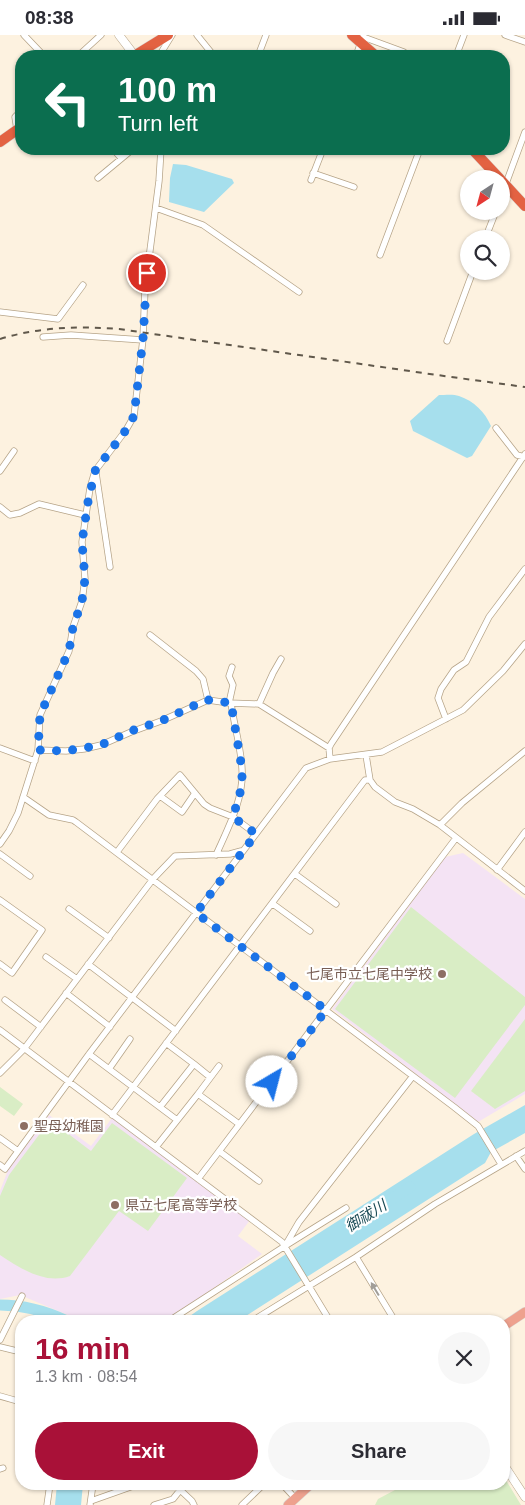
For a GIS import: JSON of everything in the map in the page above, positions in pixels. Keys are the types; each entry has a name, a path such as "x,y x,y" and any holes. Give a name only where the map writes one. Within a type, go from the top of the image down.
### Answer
{"highway":[{"path":"144,50 168,35"},
{"path":"352,35 362,38 371,50"},
{"path":"0,142 15,132"},
{"path":"477,155 491,170"},
{"path":"510,190 524,203"}],"main road":[{"path":"510,1322 525,1312"},
{"path":"288,1505 305,1490"}],"street":[{"path":"24,35 38,50"},
{"path":"85,50 101,35"},
{"path":"119,35 130,50"},
{"path":"163,50 172,35"},
{"path":"198,35 209,50"},
{"path":"260,50 266,35"},
{"path":"458,50 464,35"},
{"path":"505,35 525,42"},
{"path":"358,50 362,38 398,50"},
{"path":"508,170 525,132"},
{"path":"118,155 121,158"},
{"path":"98,177 125,155"},
{"path":"0,844 18,813 38,750 40,715 69,651 73,627 82,601 85,579 82,542 85,515 95,471 126,430 134,416 143,341 145,289 156,208 160,155"},
{"path":"311,180 320,155"},
{"path":"380,255 418,155"},
{"path":"313,173 354,187"},
{"path":"156,208 204,225 299,292"},
{"path":"447,341 470,280"},
{"path":"0,312 58,319 84,285"},
{"path":"43,337 71,335 143,341"},
{"path":"330,759 329,749 525,456 517,455 496,428"},
{"path":"0,471 14,451"},
{"path":"95,471 110,567"},
{"path":"0,507 10,515 20,513 39,504 85,515"},
{"path":"446,719 438,698 441,689 454,670 466,662 489,617 525,569"},
{"path":"150,635 196,671 203,679 208,700"},
{"path":"0,1165 4,1169 18,1151 89,1054 306,768 330,759 382,752 464,710 503,671 525,644"},
{"path":"259,703 282,659"},
{"path":"216,855 233,817 242,786 242,769 230,703 233,685 229,676 232,667"},
{"path":"38,750 66,751 101,745 208,700 230,703 259,703 329,749"},
{"path":"0,748 35,761"},
{"path":"440,825 462,803 525,751"},
{"path":"366,755 370,780 375,787 395,802 413,809 440,825 525,891"},
{"path":"117,852 160,796 180,775 204,804 233,817 256,834"},
{"path":"112,1115 365,781 370,780"},
{"path":"160,796 182,811 195,793"},
{"path":"23,797 49,815 73,819 413,1076 478,1126 501,1164"},
{"path":"497,870 525,832"},
{"path":"198,1179 456,838"},
{"path":"0,1073 24,1049 153,879 175,856 216,855 236,853 244,850"},
{"path":"0,854 30,876"},
{"path":"295,874 336,903"},
{"path":"0,900 42,930 12,973 0,964"},
{"path":"272,904 310,931"},
{"path":"69,909 109,937"},
{"path":"46,957 77,979"},
{"path":"88,965 176,1031"},
{"path":"66,993 110,1027"},
{"path":"5,1000 41,1027"},
{"path":"0,1030 285,1246 326,1315"},
{"path":"109,1069 130,1039"},
{"path":"166,1043 210,1077"},
{"path":"89,1054 177,1120"},
{"path":"160,1107 194,1064"},
{"path":"156,1147 219,1066"},
{"path":"285,1246 299,1222 413,1076"},
{"path":"198,1093 239,1124"},
{"path":"0,1138 18,1151"},
{"path":"219,1151 260,1181"},
{"path":"261,1315 356,1257 435,1204 525,1151"},
{"path":"516,1156 525,1169"},
{"path":"183,1315 285,1246 346,1209"},
{"path":"356,1257 391,1315"},
{"path":"0,1340 20,1299"},
{"path":"0,1347 15,1351"},
{"path":"0,1396 15,1400"},
{"path":"510,1474 525,1497"},
{"path":"47,1505 49,1490"},
{"path":"91,1490 90,1503 123,1490"},
{"path":"154,1505 173,1499 180,1490"},
{"path":"182,1490 194,1505"},
{"path":"242,1505 258,1490"},
{"path":"288,1490 296,1498"}],"shaded area":[{"name":"七尾市立七尾中学校","path":"463,853 525,899 525,1094 478,1122 332,1009 445,857"},
{"name":"県立七尾高等学校","path":"49,1115 91,1146 112,1118 250,1220 238,1236 262,1254 176,1315 68,1315 20,1295 0,1299 0,1191 8,1170"}],"green space":[{"path":"411,907 525,997 525,1005 455,1098 335,1009"},
{"path":"525,1019 525,1091 495,1109 471,1091"},
{"path":"0,1087 23,1104 14,1116 0,1106"},
{"path":"50,1120 91,1151 112,1123 187,1178 148,1231 119,1211 70,1276 61,1278 42,1277 33,1274 0,1255 0,1196 9,1175"},
{"path":"510,1487 521,1505 375,1505 378,1499 395,1490 510,1490"}],"water":[{"path":"173,164 186,165 232,179 234,183 204,212 169,202 170,178"},
{"path":"439,395 455,395 464,398 478,408 489,421 491,426 472,456 467,458 413,431 410,421"},
{"path":"525,1105 525,1133 491,1152 485,1163 247,1315 191,1315 197,1311 474,1134"},
{"path":"56,1490 82,1490 81,1505 55,1505"}],"waterway":[{"name":"御祓川","path":"359,1220 410,1187"},
{"path":"0,1305 34,1309 53,1315"}],"railway":[{"path":"0,339 29,332 59,328 119,329 525,387"}],"place":[{"name":"七尾市立七尾中学校","path":"442,974"},
{"name":"聖母幼稚園","path":"24,1126"},
{"name":"県立七尾高等学校","path":"115,1205"}],"route":[{"path":"147,273 145,319 134,416 126,430 95,471 90,488 82,542 85,579 82,601 73,627 69,651 40,715 38,750 66,751 101,745 204,701 231,703 242,769 242,786 233,817 256,834 196,913 326,1010 272,1082"}]}
